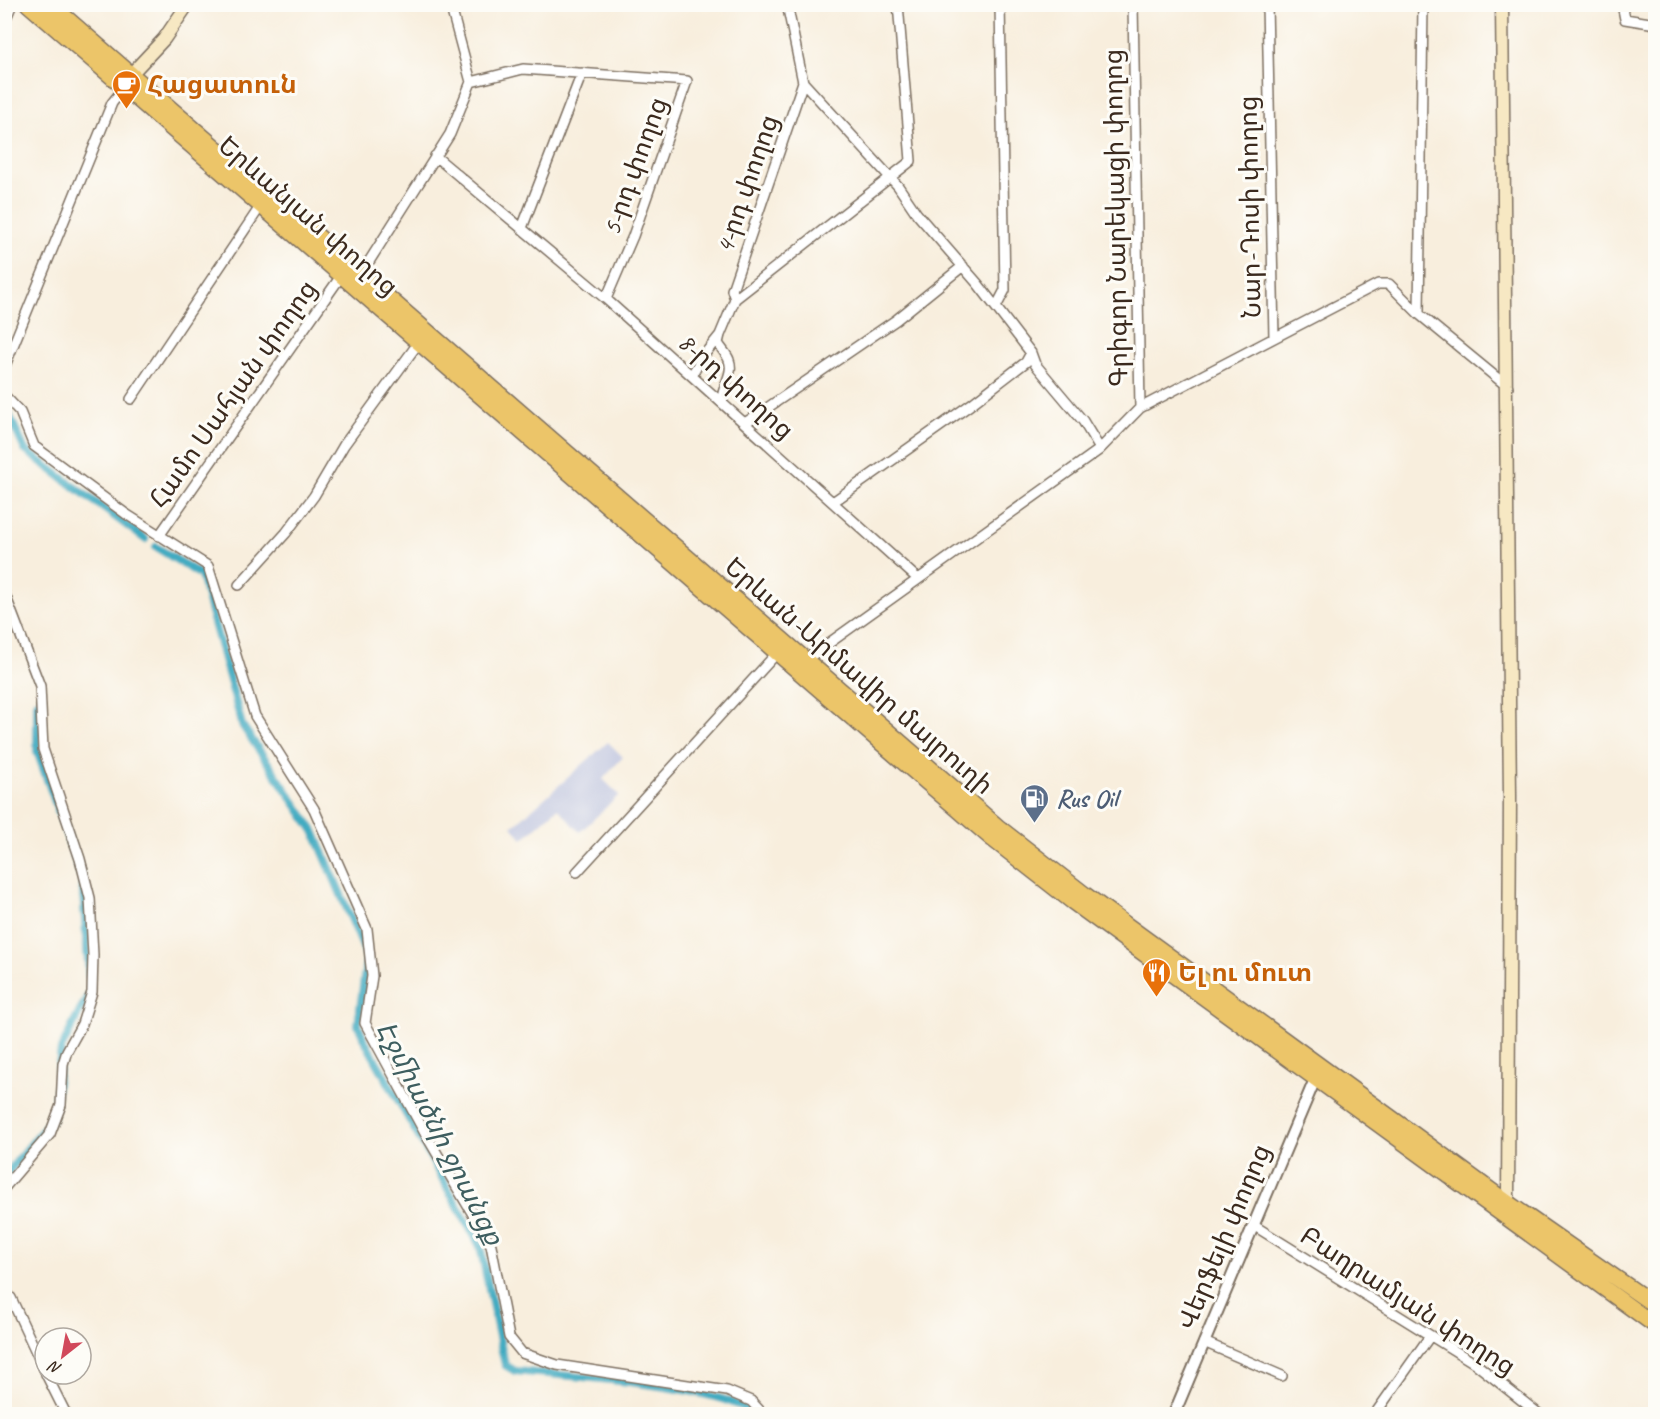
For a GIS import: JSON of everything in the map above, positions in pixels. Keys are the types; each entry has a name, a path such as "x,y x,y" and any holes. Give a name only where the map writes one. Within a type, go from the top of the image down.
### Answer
{"highway":[{"name":"Երևանյան փողոց","path":"28,4 341,276 562,458"},
{"name":"Երևանյան փողոց","path":"50,4 358,272 562,458"},
{"path":"196,151 206,150 207,139"},
{"name":"Երևան-Արմավիր մայրուղի","path":"562,458 777,653 990,837 1270,1036"},
{"name":"Երևան-Արմավիր մայրուղի","path":"562,458 998,827 1296,1056"},
{"path":"1296,1056 1656,1306"},
{"path":"1296,1056 1316,1077 1656,1326"}],"main road":[{"path":"132,74 164,39 188,4"},
{"path":"1502,4 1508,387 1508,1203"}],"street":[{"path":"4,23 12,4"},
{"path":"358,272 370,260 450,134 471,82 450,4"},
{"path":"787,4 804,82 888,178 898,186 917,214 996,307 1031,353 1035,364 1083,421 1099,449"},
{"path":"723,404 723,390 730,370 730,361 718,343 735,299 911,161 898,4"},
{"path":"996,307 1005,290 1000,4"},
{"name":"Գրիգոր Նարեկացի փողոց","path":"804,661 1099,449 1140,408 1133,4"},
{"name":"Նար-Դոսի փողոց","path":"1267,4 1274,338 1378,284 1389,284 1419,314 1508,387"},
{"path":"1419,314 1424,4"},
{"path":"1622,4 1625,19 1656,24"},
{"name":"5-րդ փողոց","path":"471,82 523,69 687,81 633,236 606,299"},
{"path":"522,228 582,74"},
{"name":"4-րդ փողոց","path":"735,299 732,290 804,82"},
{"path":"4,368 112,103 124,88"},
{"name":"8-րդ փողոց","path":"435,156 606,299 918,579"},
{"path":"131,399 260,207"},
{"path":"744,423 896,320 963,266"},
{"name":"Համո Սահյան փողոց","path":"159,536 341,276"},
{"path":"692,375 703,356 720,335"},
{"path":"1140,408 1274,338"},
{"path":"239,585 286,533 314,496 344,445 419,342"},
{"path":"833,502 970,405 1026,362 1031,353"},
{"path":"4,395 20,412 34,446 159,536 208,566 255,716 314,809 367,929 372,976 365,1023 426,1135 491,1245 509,1337 522,1353 557,1365 728,1391 751,1401 763,1414"},
{"path":"4,592 40,686 43,749 80,859 90,898 93,955 92,992 82,1024 67,1051 63,1064 61,1105 50,1134 4,1188"},
{"path":"577,872 777,653"},
{"name":"Վերֆելի փողոց","path":"1174,1414 1316,1077"},
{"name":"Բաղրամյան փողոց","path":"1252,1225 1476,1365 1539,1414"},
{"path":"4,1290 11,1298 33,1345"},
{"path":"1375,1414 1430,1336"},
{"path":"1204,1342 1282,1376"},
{"path":"52,1386 66,1414"}],"shaded area":[{"path":"608,742 623,757 603,779 619,795 580,832 558,808 523,839 512,827"}],"waterway":[{"name":"Էջմիածնի ջրանցք","path":"4,404 25,450 145,539"},
{"name":"Էջմիածնի ջրանցք","path":"156,547 201,575 242,725 314,831 367,956 358,1025 480,1246 505,1365 515,1371 678,1389 736,1404 752,1414"},
{"path":"37,702 37,751 82,878 89,975"},
{"path":"4,1177 53,1117 61,1049 87,997"}],"place":[{"name":"Հացատուն","path":"126,110"},
{"name":"Rus Oil","path":"1035,824"},
{"name":"Ել ու մուտ","path":"1157,998"}]}
